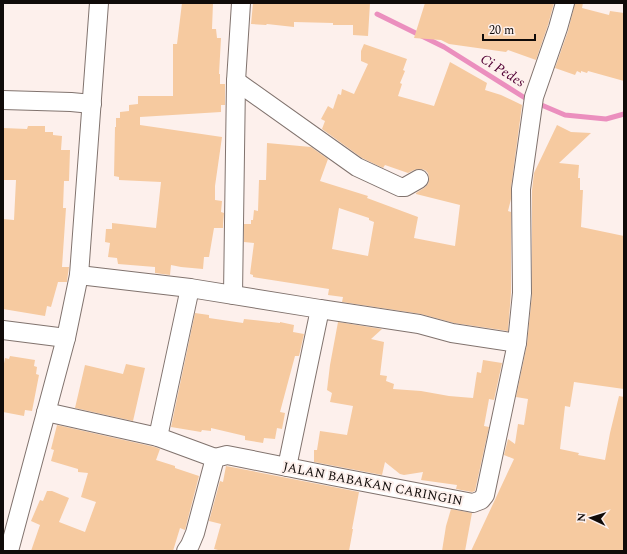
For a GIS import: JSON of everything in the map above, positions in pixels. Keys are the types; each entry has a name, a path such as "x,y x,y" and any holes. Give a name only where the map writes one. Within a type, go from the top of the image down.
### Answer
{"street":[{"path":"9,551 66,338 79,275 99,3"},
{"path":"233,295 236,80 241,3"},
{"name":"JALAN BABAKAN CARINGIN","path":"215,458 227,455 473,503 481,500 485,494 517,343 522,293 521,189 533,103 565,3"},
{"path":"236,80 357,167 400,187 405,187 419,179"},
{"path":"3,100 92,104"},
{"path":"79,275 190,288 419,324 452,333 517,343"},
{"path":"158,437 190,288"},
{"path":"288,467 320,309"},
{"path":"3,330 66,338"},
{"path":"46,412 158,437 215,458 194,533 190,545 186,551"}],"building":[{"path":"182,3 213,3 212,29 216,29 217,38 221,38 219,74 220,84 225,84 225,105 221,105 221,112 140,117 140,125 222,137 215,186 215,200 222,201 221,212 224,213 223,228 214,228 209,257 204,257 203,269 171,265 170,275 155,273 155,267 118,264 117,258 108,257 110,243 105,242 106,229 112,229 112,223 156,228 161,182 119,180 119,177 114,176 116,118 120,118 120,112 129,111 129,105 138,104 138,96 173,96 173,44 177,44"},
{"path":"253,3 370,3 368,36 353,35 353,25 294,22 294,27 251,24"},
{"path":"425,3 554,3 536,60 508,50 506,52 449,44 441,40 414,38"},
{"path":"575,3 583,3 582,8 609,15 610,11 624,13 624,81 588,71 587,73 581,71 581,73 577,71 575,75 555,68 568,31"},
{"path":"364,44 407,59 403,70 405,71 400,83 402,84 398,96 434,106 450,62 487,83 485,90 501,95 522,105 511,188 511,199 508,211 511,212 511,293 508,331 454,323 421,314 342,302 343,297 328,295 329,289 253,277 253,275 250,274 254,243 244,242 244,224 251,224 254,210 258,211 259,180 266,180 267,143 311,147 328,159 320,181 368,196 367,198 418,217 414,238 455,246 460,205 416,194 428,184 428,173 425,170 419,169 408,173 385,165 383,168 362,158 322,129 325,121 321,119 328,106 333,109 338,94 341,95 342,89 354,94 368,64 361,61 361,51","holes":["339,208 369,218 369,220 374,222 368,256 332,249"]},
{"path":"557,125 571,132 591,133 559,163 579,165 578,178 580,178 580,190 583,190 581,227 624,236 624,389 574,382 570,407 565,406 560,449 579,453 578,455 605,460 619,396 624,397 624,551 471,551 514,459 504,455 508,439 515,444 518,424 524,425 528,399 516,397 527,344 532,294 532,190 534,173"},
{"path":"28,126 45,126 45,132 53,132 53,135 62,136 61,150 70,150 69,181 64,181 63,208 66,208 62,267 69,267 67,282 58,282 51,307 47,306 45,316 3,309 3,219 14,220 16,180 3,180 3,128 27,129"},
{"path":"195,313 209,315 209,318 243,323 244,319 280,322 294,325 293,332 304,334 299,356 295,356 280,412 285,413 282,429 277,428 275,439 264,438 263,443 245,440 245,436 211,428 211,431 202,430 201,432 171,427"},
{"path":"338,322 382,329 371,339 384,342 380,375 387,376 386,381 394,384 393,389 473,398 477,372 481,373 483,360 502,363 494,400 489,399 484,426 489,427 475,491 472,492 456,489 457,485 421,480 423,472 404,475 400,474 385,462 382,475 314,462 314,450 317,450 320,431 347,435 353,406 330,402 332,393 327,390"},
{"path":"10,356 35,360 34,366 37,367 36,374 39,375 32,411 25,410 24,416 3,412 3,369 5,358 9,359"},
{"path":"126,364 145,368 133,421 75,408 85,365 123,374"},
{"path":"57,425 155,447 160,449 156,460 199,476 185,530 180,528 173,551 31,551 40,525 31,521 40,500 43,501 47,491 52,491 69,498 59,522 85,532 96,502 81,497 88,473 78,472 78,469 51,461 54,450 51,449"},
{"path":"226,466 359,492 349,551 222,551 214,549 221,524 209,521 220,481 223,482"},
{"path":"451,509 472,513 465,551 442,551 446,526"}],"waterway":[{"name":"Ci Pedes","path":"377,14 444,47 525,98 565,115 606,119 624,114"}]}
